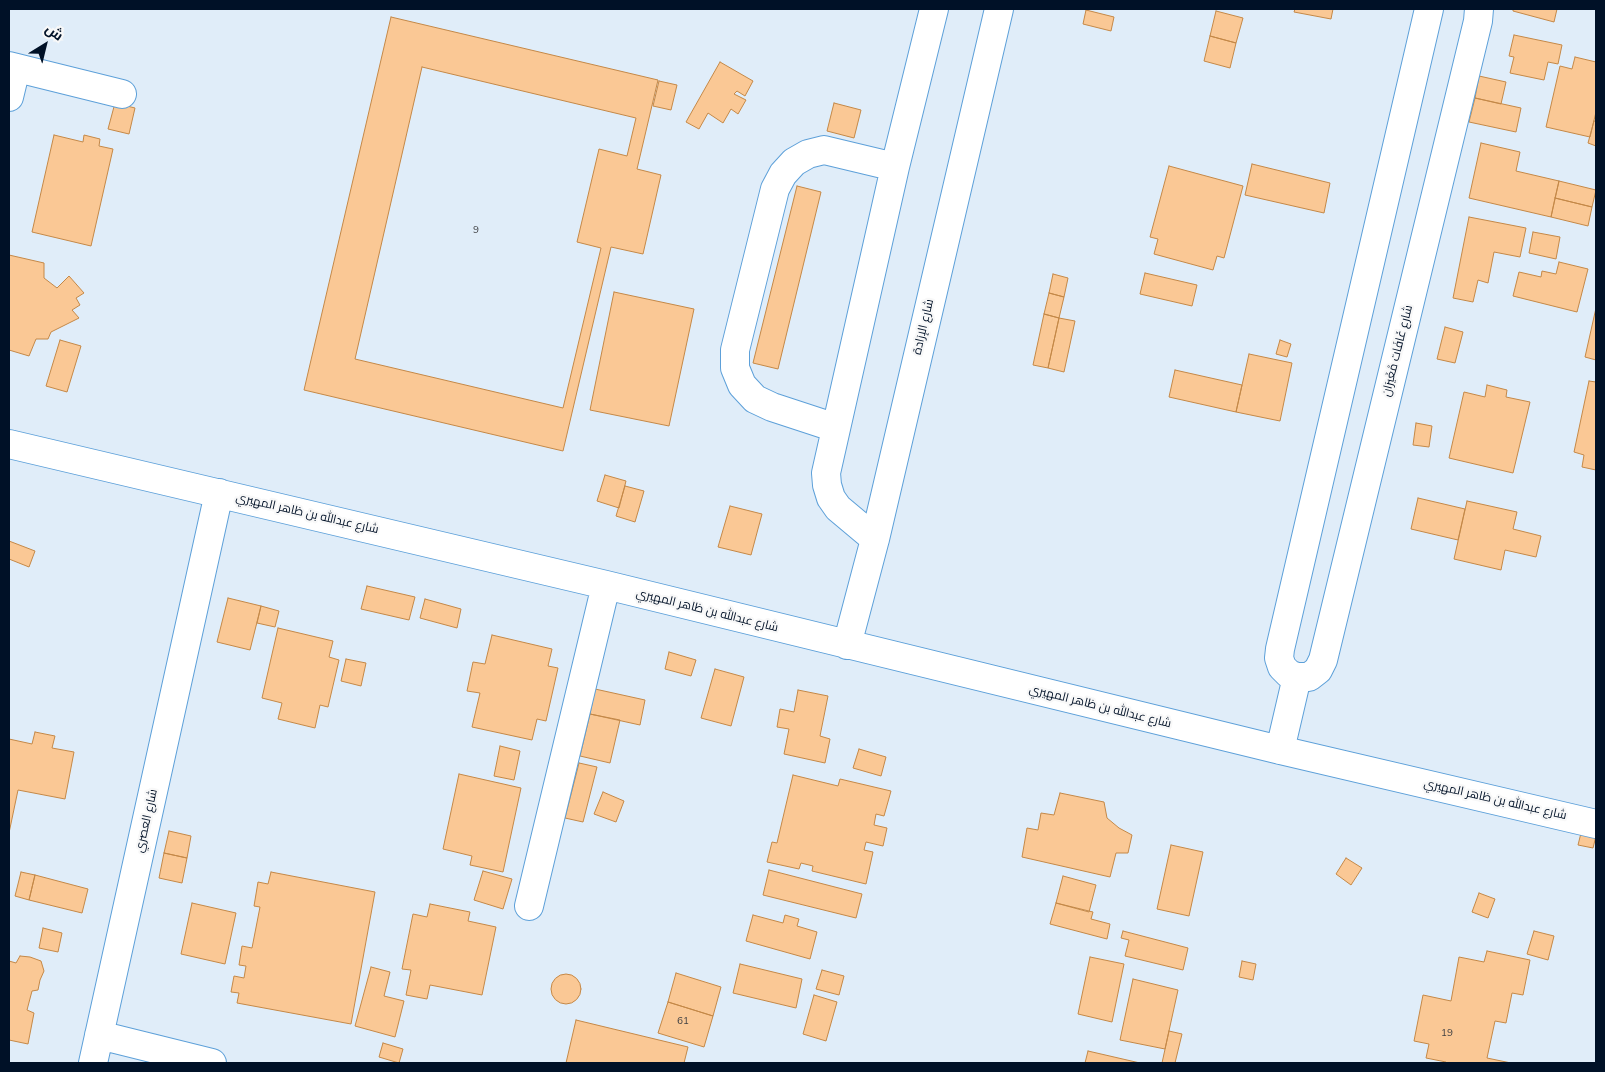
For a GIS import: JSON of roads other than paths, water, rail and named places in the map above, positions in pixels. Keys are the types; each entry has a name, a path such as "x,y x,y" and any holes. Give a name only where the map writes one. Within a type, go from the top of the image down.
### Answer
{"street":[{"path":"874,539 838,508 831,498 827,486 826,473 895,167 934,9"},
{"name":"شارع الإرَادة","path":"847,646 999,9"},
{"path":"1280,750 1297,677 1289,674 1282,667 1279,658 1280,649 1429,9"},
{"name":"شارع غَافَات مْغَيرَان","path":"1297,677 1309,677 1318,670 1323,660 1478,21 1479,9"},
{"path":"9,97 12,67 122,94"},
{"path":"836,428 772,407 755,399 742,386 735,368 735,350 775,189 783,174 794,162 808,154 824,150 895,167"},
{"name":"شارع عبدالله بن ظاهر المهيري","path":"9,444 606,585 847,646 1596,824"},
{"name":"شارع العصري","path":"93,1063 219,493"},
{"path":"529,906 606,585"},
{"path":"99,1035 212,1063"}]}
